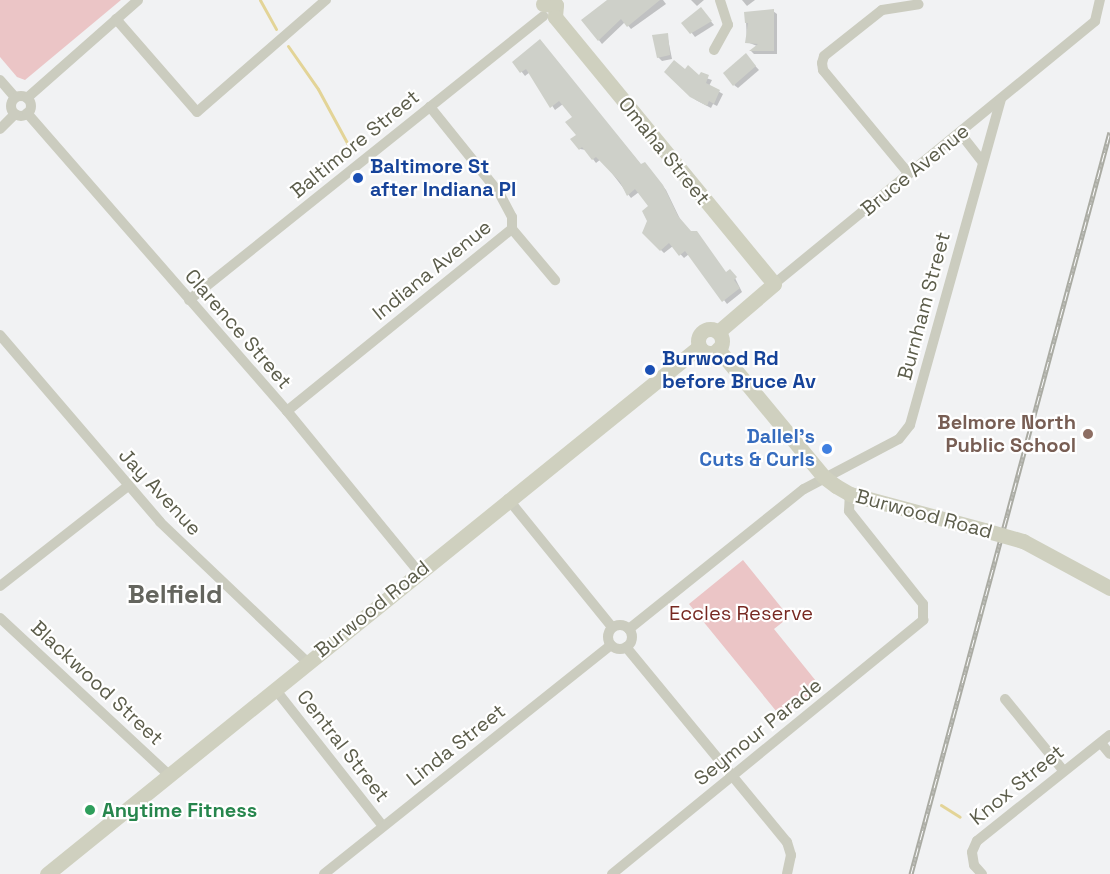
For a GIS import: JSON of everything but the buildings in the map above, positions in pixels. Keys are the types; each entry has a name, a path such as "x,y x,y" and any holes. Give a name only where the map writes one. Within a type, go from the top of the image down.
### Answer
{"main road":[{"name":"Omaha Street","path":"550,7 774,284"},
{"name":"Bruce Avenue","path":"718,333 774,284"},
{"path":"702,332 718,333 722,341 718,350 709,353 699,347 702,332"},
{"name":"Burwood Road","path":"47,874 306,662 699,347"},
{"name":"Burwood Road","path":"718,350 824,477 850,494 1023,541 1110,588"}],"street":[{"path":"15,114 11,106 138,0"},
{"path":"116,19 197,112 326,0"},
{"path":"714,50 728,25 727,11 720,0"},
{"name":"Bruce Avenue","path":"774,284 1095,21 1100,0"},
{"path":"909,174 823,70 822,63 824,56 882,10 920,4"},
{"name":"Baltimore Street","path":"189,300 550,7"},
{"path":"0,80 31,106 27,113 15,114 0,129"},
{"name":"Burnham Street","path":"824,477 899,439 910,425 1001,99"},
{"name":"Indiana Avenue","path":"287,411 512,229 512,216 501,194 430,106"},
{"name":"Clarence Street","path":"27,113 287,411 418,572"},
{"path":"960,133 982,161"},
{"path":"512,229 555,280"},
{"name":"Jay Avenue","path":"1,339 160,522 306,662"},
{"path":"629,629 804,489 824,477"},
{"path":"0,586 128,486"},
{"name":"Seymour Parade","path":"612,874 919,625 924,615 919,598 849,511 850,494"},
{"path":"508,499 612,627"},
{"name":"Blackwood Street","path":"0,618 169,775"},
{"path":"612,627 622,625 629,629 631,639 626,647"},
{"path":"612,627 608,638 611,645 626,647 787,842 791,855 787,874"},
{"name":"Linda Street","path":"324,874 611,645"},
{"name":"Central Street","path":"275,689 383,826"},
{"path":"1005,699 1063,770"},
{"name":"Knox Street","path":"982,874 974,865 972,852 977,841 1063,770 1110,735"},
{"path":"1101,742 1110,754"}],"green space":[{"path":"0,0 121,0 25,80 17,77 0,57"},
{"name":"Eccles Reserve","path":"743,560 789,617 774,629 820,686 781,717 689,604"}],"waterway":[{"path":"260,0 276,29"},
{"path":"288,46 318,89 351,150"},
{"path":"941,805 960,817"}],"railway":[{"path":"911,874 1110,132"}],"place":[{"name":"Baltimore St after Indiana Pl","path":"358,178"},
{"name":"Burwood Rd before Bruce Av","path":"650,370"},
{"name":"Belmore North Public School","path":"1088,434"},
{"name":"Dallel's Cuts & Curls","path":"827,449"},
{"name":"Anytime Fitness","path":"90,810"}],"district":[{"name":"Belfield","path":"175,595"}]}
